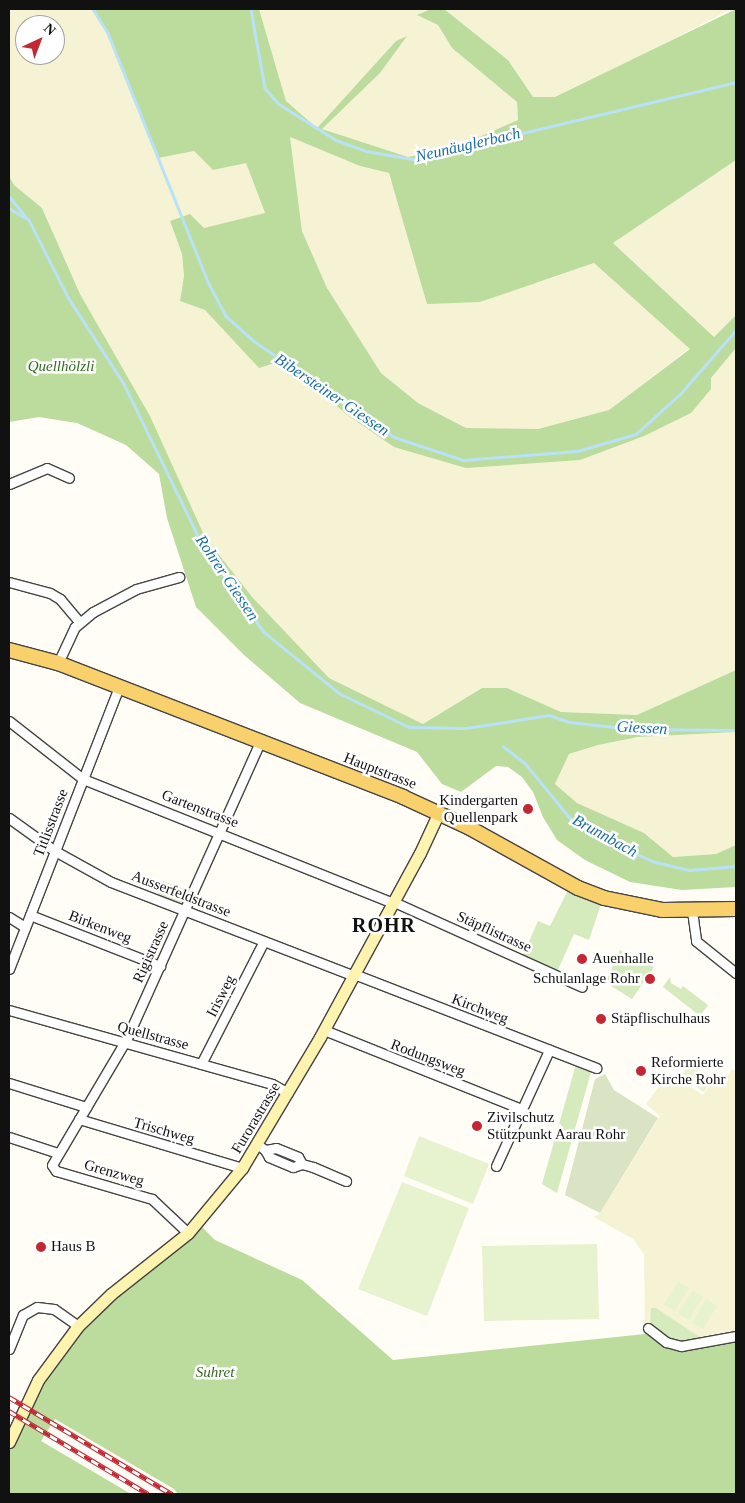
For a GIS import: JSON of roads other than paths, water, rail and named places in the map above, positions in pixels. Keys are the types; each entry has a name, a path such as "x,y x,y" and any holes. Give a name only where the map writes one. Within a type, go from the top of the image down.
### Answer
{"main road":[{"name":"Hauptstrasse","path":"9,650 58,664 439,812 595,895 635,906 692,911 736,909"},
{"name":"Furorastrasse","path":"9,1442 33,1389 78,1326 111,1294 188,1233 261,1147 288,1093 394,902 439,812"}],"street":[{"path":"9,484 47,468 69,478"},
{"path":"58,664 79,622 115,598 180,577"},
{"path":"9,582 50,593 60,599 79,622"},
{"name":"Titlisstrasse","path":"9,969 119,688"},
{"name":"Gartenstrasse","path":"9,721 83,779 220,831 394,902"},
{"name":"Rigistrasse","path":"52,1165 124,1042 260,742"},
{"name":"Ausserfeldstrasse","path":"9,818 55,851 110,882 354,975"},
{"name":"Stäpflistrasse","path":"394,902 582,987"},
{"path":"692,911 696,941 736,973"},
{"name":"Birkenweg","path":"30,915 160,966"},
{"path":"9,917 25,928"},
{"name":"Irisweg","path":"201,1064 264,941"},
{"name":"Kirchweg","path":"354,975 596,1068"},
{"name":"Quellstrasse","path":"9,1010 272,1084 288,1093"},
{"name":"Rodungsweg","path":"324,1030 522,1109"},
{"path":"496,1166 549,1050"},
{"path":"9,1083 86,1107"},
{"name":"Trischweg","path":"78,1119 242,1168"},
{"path":"9,1138 58,1153"},
{"path":"261,1147 269,1157 294,1167 302,1164 346,1181"},
{"name":"Grenzweg","path":"52,1165 56,1171 152,1199 188,1233"},
{"path":"9,1350 18,1326 30,1309 46,1306 78,1326"},
{"path":"9,1322 18,1326"},
{"path":"648,1328 666,1342 681,1346 736,1336"}],"waterway":[{"name":"Bibersteiner Giessen","path":"93,9 108,33 208,282 226,316 254,341 394,437 463,460 577,451 636,434 680,394 736,330"},
{"name":"Neunäuglerbach","path":"251,9 265,88 279,104 336,140 366,151 413,159 736,82"},
{"name":"Rohrer Giessen","path":"9,196 27,218"},
{"name":"Rohrer Giessen","path":"9,208 29,220 68,297 124,384 203,546 264,632 339,693 409,727 466,728 549,715 569,722 632,729 736,730"},
{"name":"Brunnbach","path":"503,746 525,763 570,818 608,841 655,862 690,870 736,866"}],"railway":[{"path":"9,1397 172,1494"},
{"path":"9,1411 148,1494"}],"place":[{"name":"Kindergarten Quellenpark","path":"528,809"},
{"name":"Auenhalle","path":"582,959"},
{"name":"Schulanlage Rohr","path":"650,979"},
{"name":"Stäpflischulhaus","path":"601,1019"},
{"name":"Reformierte Kirche Rohr","path":"641,1071"},
{"name":"Zivilschutz Stützpunkt Aarau Rohr","path":"477,1126"},
{"name":"Haus B","path":"41,1247"}],"district":[{"name":"ROHR","path":"384,925"}],"park label":[{"name":"Quellhölzli","path":"61,367"},
{"name":"Suhret","path":"215,1373"}],"water label":[{"name":"Giessen","path":"642,728"}]}
